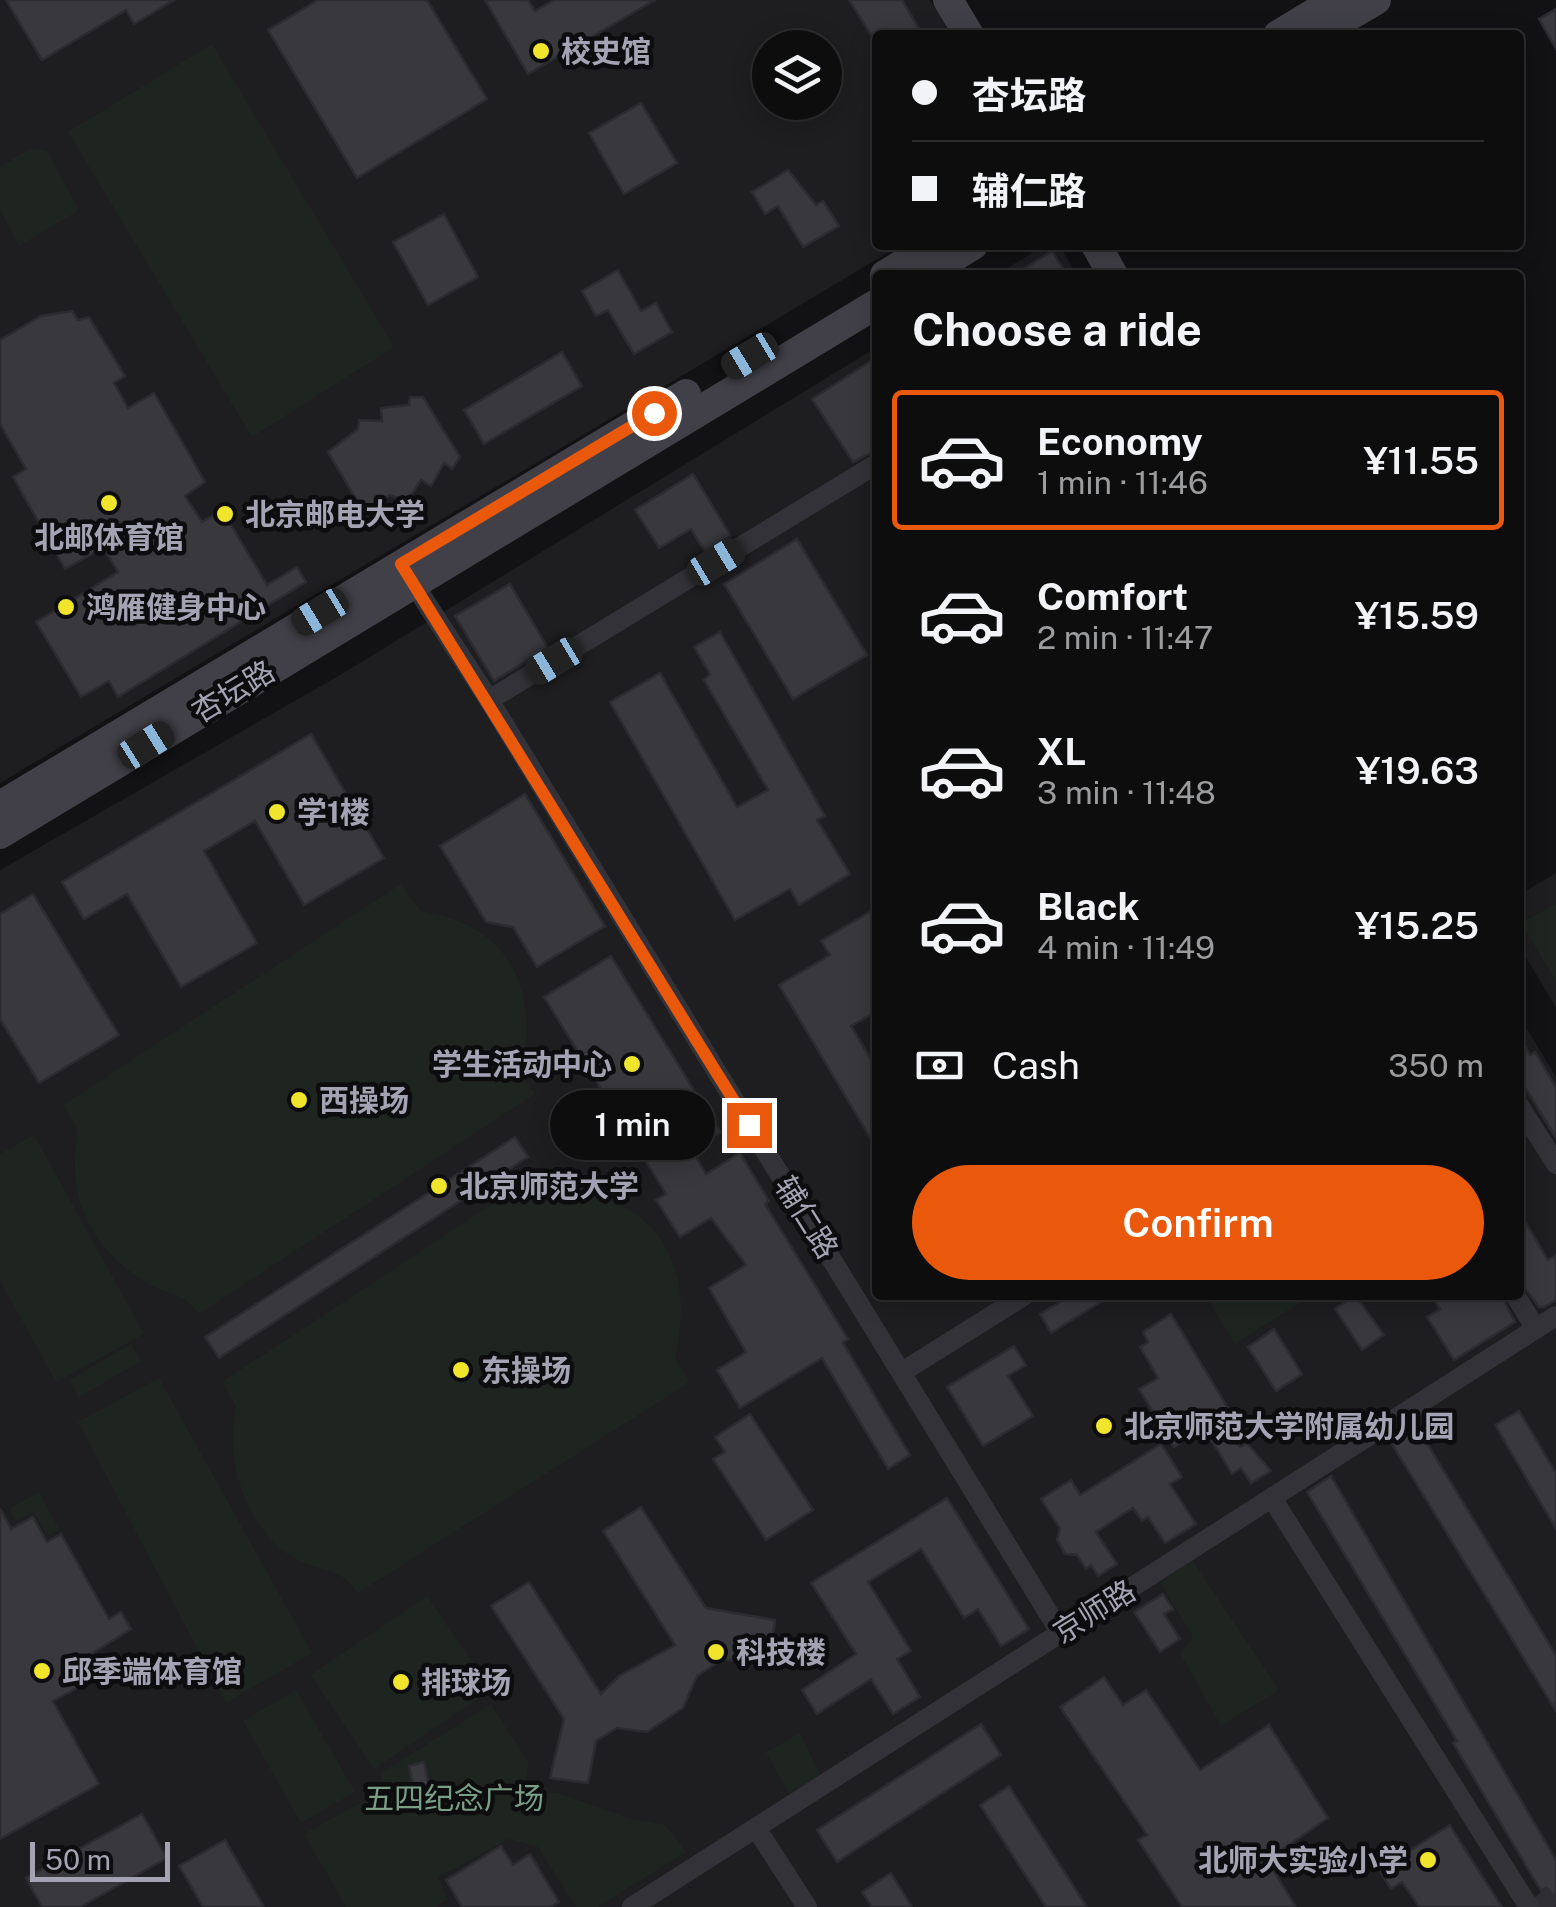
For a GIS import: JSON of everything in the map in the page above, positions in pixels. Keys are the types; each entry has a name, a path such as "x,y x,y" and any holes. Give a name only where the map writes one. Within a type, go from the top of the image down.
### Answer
{"street":[{"path":"948,0 966,30"},
{"path":"1286,30 1336,0"},
{"path":"1325,30 1376,0"},
{"path":"892,270 926,250"},
{"path":"932,270 965,250"},
{"name":"杏坛路","path":"0,834 407,573 872,283"},
{"name":"杏坛路","path":"0,806 872,306"},
{"path":"490,700 872,467"},
{"name":"辅仁路","path":"407,573 490,700 1060,1632"},
{"path":"1524,1114 1556,1164"},
{"path":"902,1372 1017,1300"},
{"path":"1518,1300 1536,1330"},
{"name":"京师路","path":"632,1907 1556,1316"},
{"path":"1272,1498 1529,1907"},
{"path":"756,1828 807,1907"}],"shaded area":[{"name":"北京邮电大学","path":"0,0 930,0 948,30 872,30 872,250 893,250 0,783"},
{"path":"1037,250 1062,250 1074,270 1004,270"},
{"name":"北京师范大学","path":"872,350 872,1300 1524,1300 1524,1024 1556,1077 1556,1907 0,1907 0,870 340,675"},
{"path":"1556,873 1556,1007 1524,955 1524,892"}],"green space":[{"path":"212,44 394,347 252,437 68,132"},
{"path":"31,148 47,151 79,210 19,246 0,210 0,167"},
{"name":"西操场","path":"401,884 421,911 477,931 497,946 512,966 526,1014 522,1074 535,1094 199,1314 181,1297 155,1288 127,1269 97,1237 79,1199 75,1154 78,1130 63,1105"},
{"path":"1556,904 1556,981 1524,928 1524,921"},
{"path":"34,1135 144,1334 56,1382 0,1280 0,1154"},
{"name":"东操场","path":"550,1166 567,1190 627,1208 664,1245 675,1269 680,1296 675,1358 690,1382 358,1593 333,1572 286,1553 258,1523 240,1486 233,1446 236,1406 222,1382"},
{"path":"1208,1300 1304,1300 1235,1344"},
{"path":"131,1344 141,1361 79,1397 70,1380"},
{"path":"159,1378 312,1653 226,1703 78,1422"},
{"path":"39,1492 59,1529 47,1536 34,1512 16,1521 9,1509"},
{"path":"1192,1560 1279,1690 1221,1726 1180,1653 1193,1637 1160,1583"},
{"name":"排球场","path":"427,1596 491,1690 374,1769 311,1675"},
{"path":"296,1690 355,1792 301,1823 243,1721"},
{"name":"五四纪念广场","path":"491,1704 529,1763 526,1781 534,1793 558,1793 628,1818 665,1825 686,1852 598,1907 576,1907 538,1847 509,1839 438,1877 448,1899 435,1907 346,1907 304,1834 386,1789 380,1774"},
{"path":"800,1733 820,1775 789,1794 766,1752"}],"building":[{"path":"6,0 174,0 134,24 126,10 42,60"},
{"path":"318,0 427,0 487,99 357,178 268,30"},
{"name":"校史馆","path":"485,0 528,0 535,11 554,0 655,0 528,74"},
{"path":"849,0 902,0 920,30 872,30 871,35"},
{"path":"1556,9 1556,49 1539,19"},
{"path":"641,103 677,163 624,194 589,133"},
{"path":"788,170 816,205 823,201 839,226 803,247 778,206 765,214 752,192"},
{"path":"444,214 478,277 428,305 393,242"},
{"path":"1052,251 1064,270 1022,270"},
{"path":"618,270 641,311 656,303 672,332 634,354 608,310 596,316 582,291"},
{"name":"北邮体育馆","path":"72,311 78,320 89,317 125,376 114,383 128,408 154,393 205,482 185,496 202,522 222,510 267,585 297,567 306,582 118,697 109,681 81,697 36,622 118,572 103,548 65,569 13,477 26,469 0,424 0,340 41,316"},
{"path":"562,352 582,386 484,444 464,410"},
{"path":"871,361 872,452 853,462 812,399"},
{"path":"410,397 423,397 460,457 452,469 444,463 431,486 421,480 407,502 390,495 364,513 328,452 358,429 359,420 382,421 381,408 409,405"},
{"path":"693,474 731,536 705,552 691,529 659,548 635,510"},
{"path":"797,539 867,655 793,699 724,584"},
{"path":"510,584 548,648 494,681 455,616"},
{"path":"720,632 825,816 817,820 850,874 799,905 790,889 735,920 610,702 660,673 737,807 768,790 704,680 710,674 694,647"},
{"path":"311,734 384,858 304,905 255,821 204,851 257,943 181,987 127,894 84,919 62,882"},
{"path":"525,794 605,926 537,967 513,927 486,922 440,846"},
{"path":"33,894 119,1035 39,1083 0,1019 0,914"},
{"path":"872,911 872,1014 851,1026 872,1061 872,1141 779,985 830,955 821,941"},
{"path":"611,956 720,1132 692,1150 706,1174 740,1153 769,1201 765,1204 848,1339 843,1343 910,1455 888,1469 822,1358 740,1408 717,1370 746,1352 709,1288 746,1265 711,1218 680,1237 656,1200 666,1194 544,997"},
{"path":"1524,1045 1530,1055 1535,1052 1556,1087 1556,1138 1524,1086"},
{"path":"515,1137 528,1157 219,1358 205,1337"},
{"path":"1524,1220 1548,1260 1556,1255 1556,1300 1539,1307 1524,1287"},
{"path":"1064,1300 1104,1300 1051,1333 1040,1314"},
{"path":"1348,1300 1359,1300 1384,1335 1362,1350 1335,1309"},
{"path":"1435,1300 1504,1300 1515,1322 1454,1360 1427,1317 1440,1309"},
{"path":"1171,1314 1228,1408 1219,1413 1240,1447 1247,1443 1271,1471 1251,1483 1241,1468 1232,1474 1204,1428 1174,1447 1139,1389 1158,1378 1140,1347 1148,1342 1143,1332"},
{"path":"1274,1329 1302,1374 1276,1391 1248,1347"},
{"path":"1014,1346 1026,1365 1008,1376 1033,1416 983,1446 947,1387"},
{"path":"1519,1411 1556,1473 1556,1529 1495,1425"},
{"path":"750,1414 813,1510 766,1540 713,1459 725,1452 715,1437"},
{"path":"1416,1425 1556,1655 1556,1711 1390,1441"},
{"path":"1161,1444 1182,1477 1170,1484 1196,1524 1165,1543 1148,1517 1142,1521 1133,1508 1096,1532 1117,1564 1098,1576 1091,1565 1086,1569 1077,1555 1065,1554 1057,1539 1060,1529 1041,1499 1071,1480 1080,1495"},
{"path":"1331,1476 1556,1860 1556,1905 1546,1888 1541,1891 1453,1743 1457,1741 1307,1492"},
{"path":"947,1498 1029,1629 1001,1646 978,1609 964,1618 921,1549 868,1582 911,1651 897,1659 920,1697 893,1714 871,1679 817,1714 802,1690 856,1654 811,1583"},
{"name":"科技楼","path":"641,1507 706,1608 775,1620 769,1666 723,1659 697,1676 683,1708 647,1732 617,1728 596,1741 588,1783 550,1778 564,1719 491,1606 529,1582 601,1694 619,1676 675,1645 603,1531"},
{"name":"邱季端体育馆","path":"0,1508 11,1529 33,1517 47,1542 61,1534 109,1619 121,1612 131,1629 79,1662 90,1681 53,1701 99,1784 0,1839"},
{"path":"1163,1594 1173,1609 1164,1614 1180,1639 1160,1652 1134,1612"},
{"path":"1104,1677 1123,1705 1146,1690 1200,1770 1269,1725 1328,1818 1267,1860 1296,1907 1182,1907 1138,1840 1147,1835 1060,1707"},
{"path":"981,1724 1001,1755 837,1862 817,1830"},
{"path":"424,1762 433,1802 417,1806 409,1766"},
{"path":"1009,1786 1087,1907 1046,1907 980,1805"},
{"path":"142,1814 167,1858 80,1907 42,1907 26,1878"},
{"path":"1450,1825 1502,1907 1419,1907 1402,1882 1391,1889 1379,1870"},
{"path":"225,1840 264,1907 203,1907 179,1866"},
{"path":"501,1846 513,1865 530,1854 559,1902 550,1907 462,1907 446,1880"},
{"path":"891,1873 912,1907 872,1907 862,1892"}],"tunnel":[{"path":"1538,1907 1556,1894"}],"place":[{"name":"校史馆","path":"541,51"},
{"name":"北邮体育馆","path":"109,503"},
{"name":"北京邮电大学","path":"225,514"},
{"name":"鸿雁健身中心","path":"66,607"},
{"name":"学1楼","path":"277,812"},
{"name":"学生活动中心","path":"632,1064"},
{"name":"西操场","path":"299,1100"},
{"name":"北京师范大学","path":"439,1186"},
{"name":"东操场","path":"461,1370"},
{"name":"北京师范大学附属幼儿园","path":"1104,1426"},
{"name":"科技楼","path":"716,1652"},
{"name":"邱季端体育馆","path":"42,1671"},
{"name":"排球场","path":"401,1682"},
{"name":"北师大实验小学","path":"1428,1860"}],"route":[{"path":"654,413 401,564 490,700 749,1125"}]}
